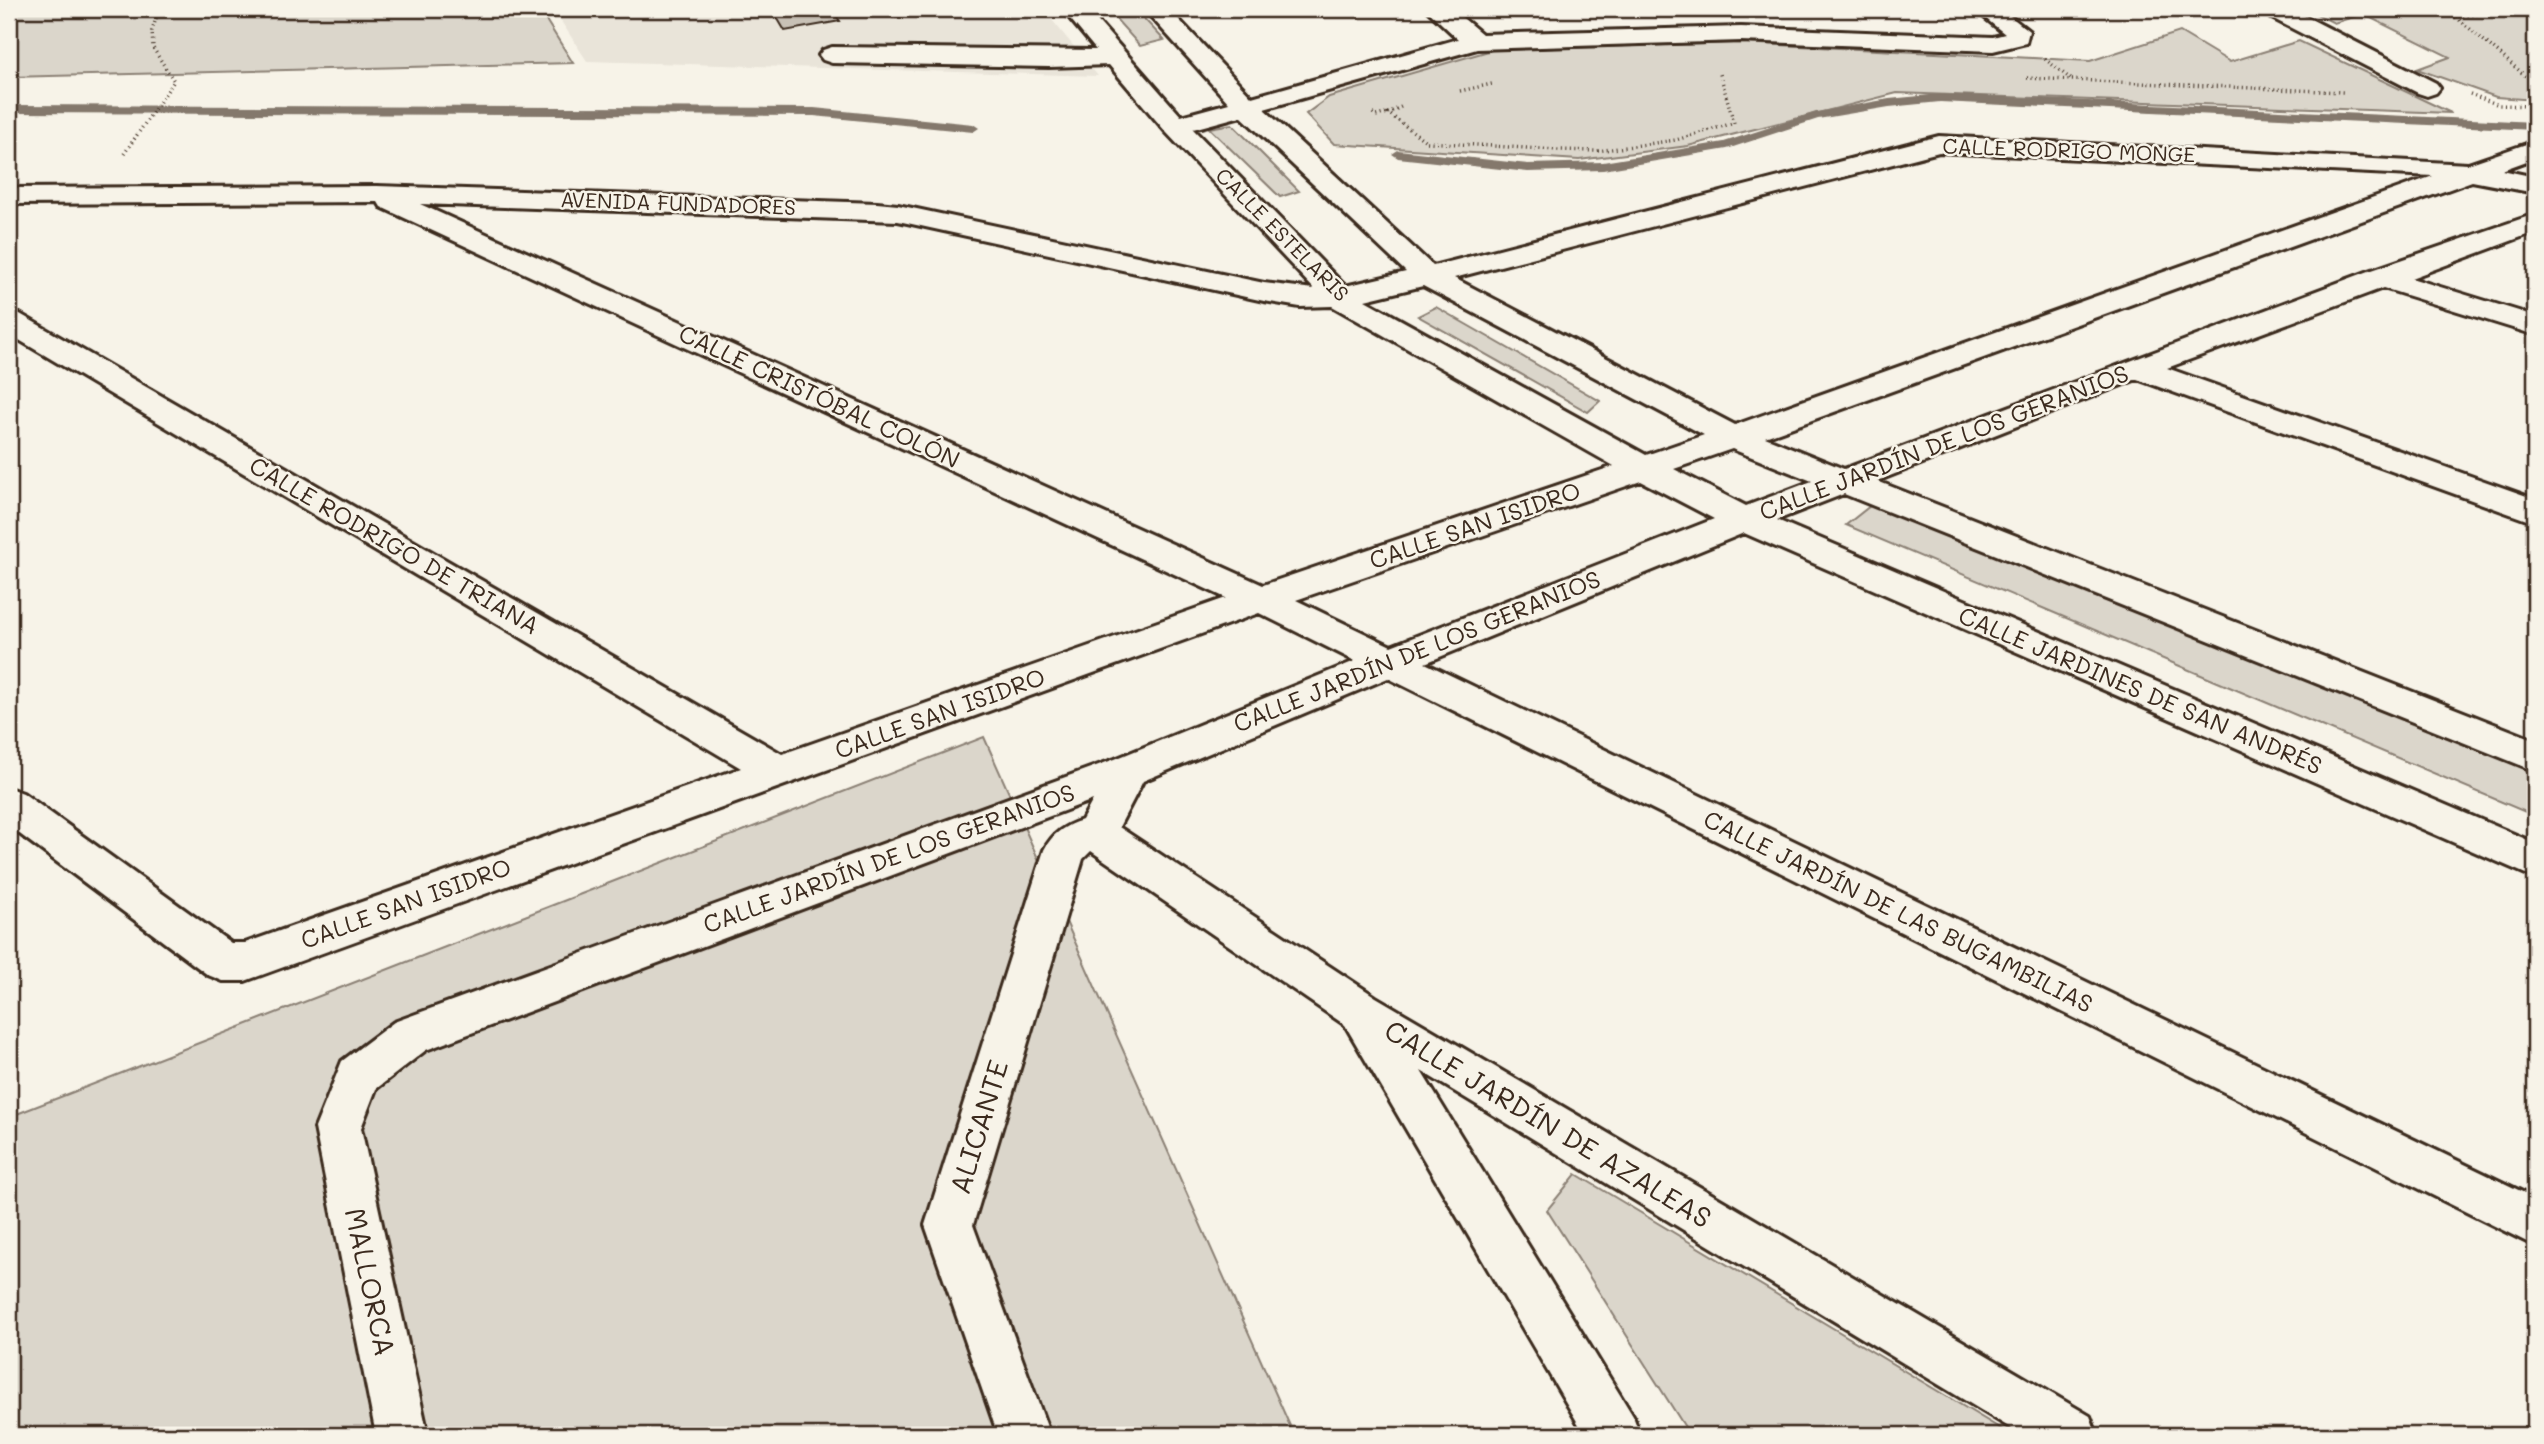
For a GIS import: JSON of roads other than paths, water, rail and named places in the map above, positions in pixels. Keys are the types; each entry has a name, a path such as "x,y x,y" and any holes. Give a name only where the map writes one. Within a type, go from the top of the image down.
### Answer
{"street":[{"name":"CALLE ESTELARIS","path":"1074,9 1175,125 1338,297 1644,468 1744,520"},
{"path":"1156,9 1247,107 1427,276 1733,437 2535,755"},
{"path":"1438,9 1476,42"},
{"path":"1708,9 1741,34"},
{"path":"1175,125 1476,42 1741,34 2003,43 2013,41 2019,34 2008,23 1986,9"},
{"path":"2273,9 2427,88"},
{"path":"832,55 1049,59 1116,57"},
{"name":"CALLE RODRIGO MONGE","path":"1338,297 1939,144 2476,172"},
{"path":"1644,468 2535,149"},
{"path":"2476,172 2535,185"},
{"name":"AVENIDA FUNDADORES","path":"9,196 377,194 877,211 1264,292 1312,299 1338,297"},
{"name":"CALLE CRISTÓBAL COLÓN","path":"377,194 1261,599"},
{"name":"CALLE JARDÍN DE LOS GERANIOS","path":"338,1128 358,1076 410,1036 1129,770 1744,520 2379,277 2535,222"},
{"path":"2379,277 2535,326"},
{"name":"CALLE RODRIGO DE TRIANA","path":"9,321 778,771"},
{"path":"2137,369 2535,511"},
{"name":"CALLE SAN ISIDRO","path":"9,804 223,962 237,964 1261,599 1644,468"},
{"name":"CALLE JARDINES DE SAN ANDRÉS","path":"1744,520 2535,861"},
{"name":"CALLE JARDÍN DE LAS BUGAMBILIAS","path":"1261,599 2535,1223"},
{"path":"1096,833 1129,770"},
{"name":"CALLE JARDÍN DE AZALEAS","path":"1096,833 1360,1011 2071,1435"},
{"name":"ALICANTE","path":"1024,1435 948,1225 1065,850 1078,838 1096,833"},
{"path":"1360,1011 1614,1435"},
{"name":"MALLORCA","path":"338,1128 402,1435"}],"waterway":[{"path":"1398,154 1528,168 1603,166 1727,145 1816,116 1889,103 1940,98 2535,126"},
{"path":"9,109 814,112 973,128"}]}
